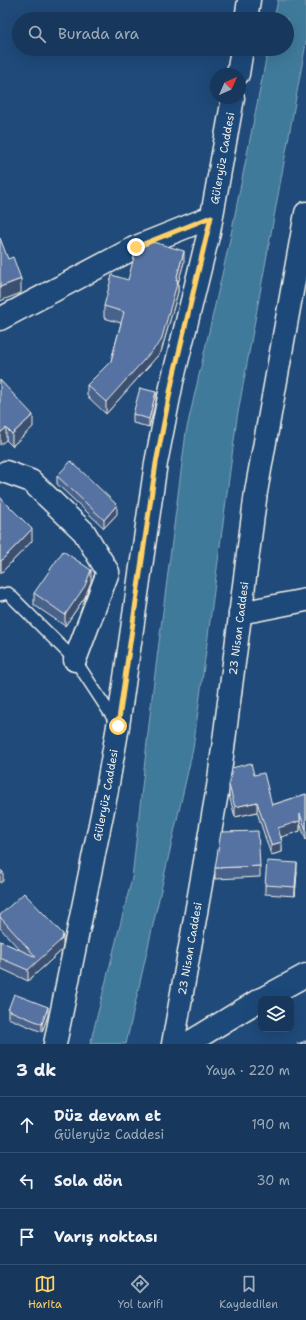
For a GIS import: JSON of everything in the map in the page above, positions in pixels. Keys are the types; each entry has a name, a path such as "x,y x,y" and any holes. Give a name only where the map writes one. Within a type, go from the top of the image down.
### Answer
{"street":[{"path":"247,12 249,0"},
{"path":"239,68 241,56"},
{"name":"Güleryüz Caddesi","path":"55,1044 106,796 118,726 156,463 172,382 211,217 232,104"},
{"name":"23 Nisan Caddesi","path":"173,1044 218,787 256,492 306,213"},
{"path":"0,319 136,247 211,217"},
{"path":"6,472 31,481 84,532 108,572 75,660"},
{"path":"240,613 306,600"},
{"path":"267,996 306,975"},
{"path":"187,1044 258,1001"}],"lane":[{"path":"0,595 8,593 75,660 118,726"}],"water":[{"path":"278,0 306,0 306,43 237,418 193,749 126,1044 90,1044 132,878 152,697 186,432 229,244 267,56 294,56 294,12 275,12"}],"building":[{"path":"0,238 8,259 13,257 21,279 0,287"},
{"path":"153,242 184,251 176,280 178,280 161,341 106,402 87,385 111,361 124,312 104,306 112,275 128,280 136,249"},
{"path":"0,380 33,415 12,434 6,428 0,433"},
{"path":"140,388 156,392 149,419 133,414"},
{"path":"71,461 117,505 104,520 57,476"},
{"path":"0,497 32,529 1,561 0,561"},
{"path":"63,551 91,570 85,586 65,615 34,593"},
{"path":"251,763 254,775 264,773 272,805 306,794 306,830 300,814 300,821 278,828 282,842 271,845 257,802 235,807 229,785 232,768"},
{"path":"258,831 260,866 215,868 221,832"},
{"path":"267,861 297,863 295,887 265,885"},
{"path":"24,893 63,934 62,939 28,970 0,958 0,941 36,957 0,917 0,915"},
{"path":"14,994 48,1007 42,1024 8,1010"},
{"path":"306,1041 306,1044 297,1044"}],"route":[{"path":"118,726 156,463 172,382 209,232 211,217 136,247"}]}
